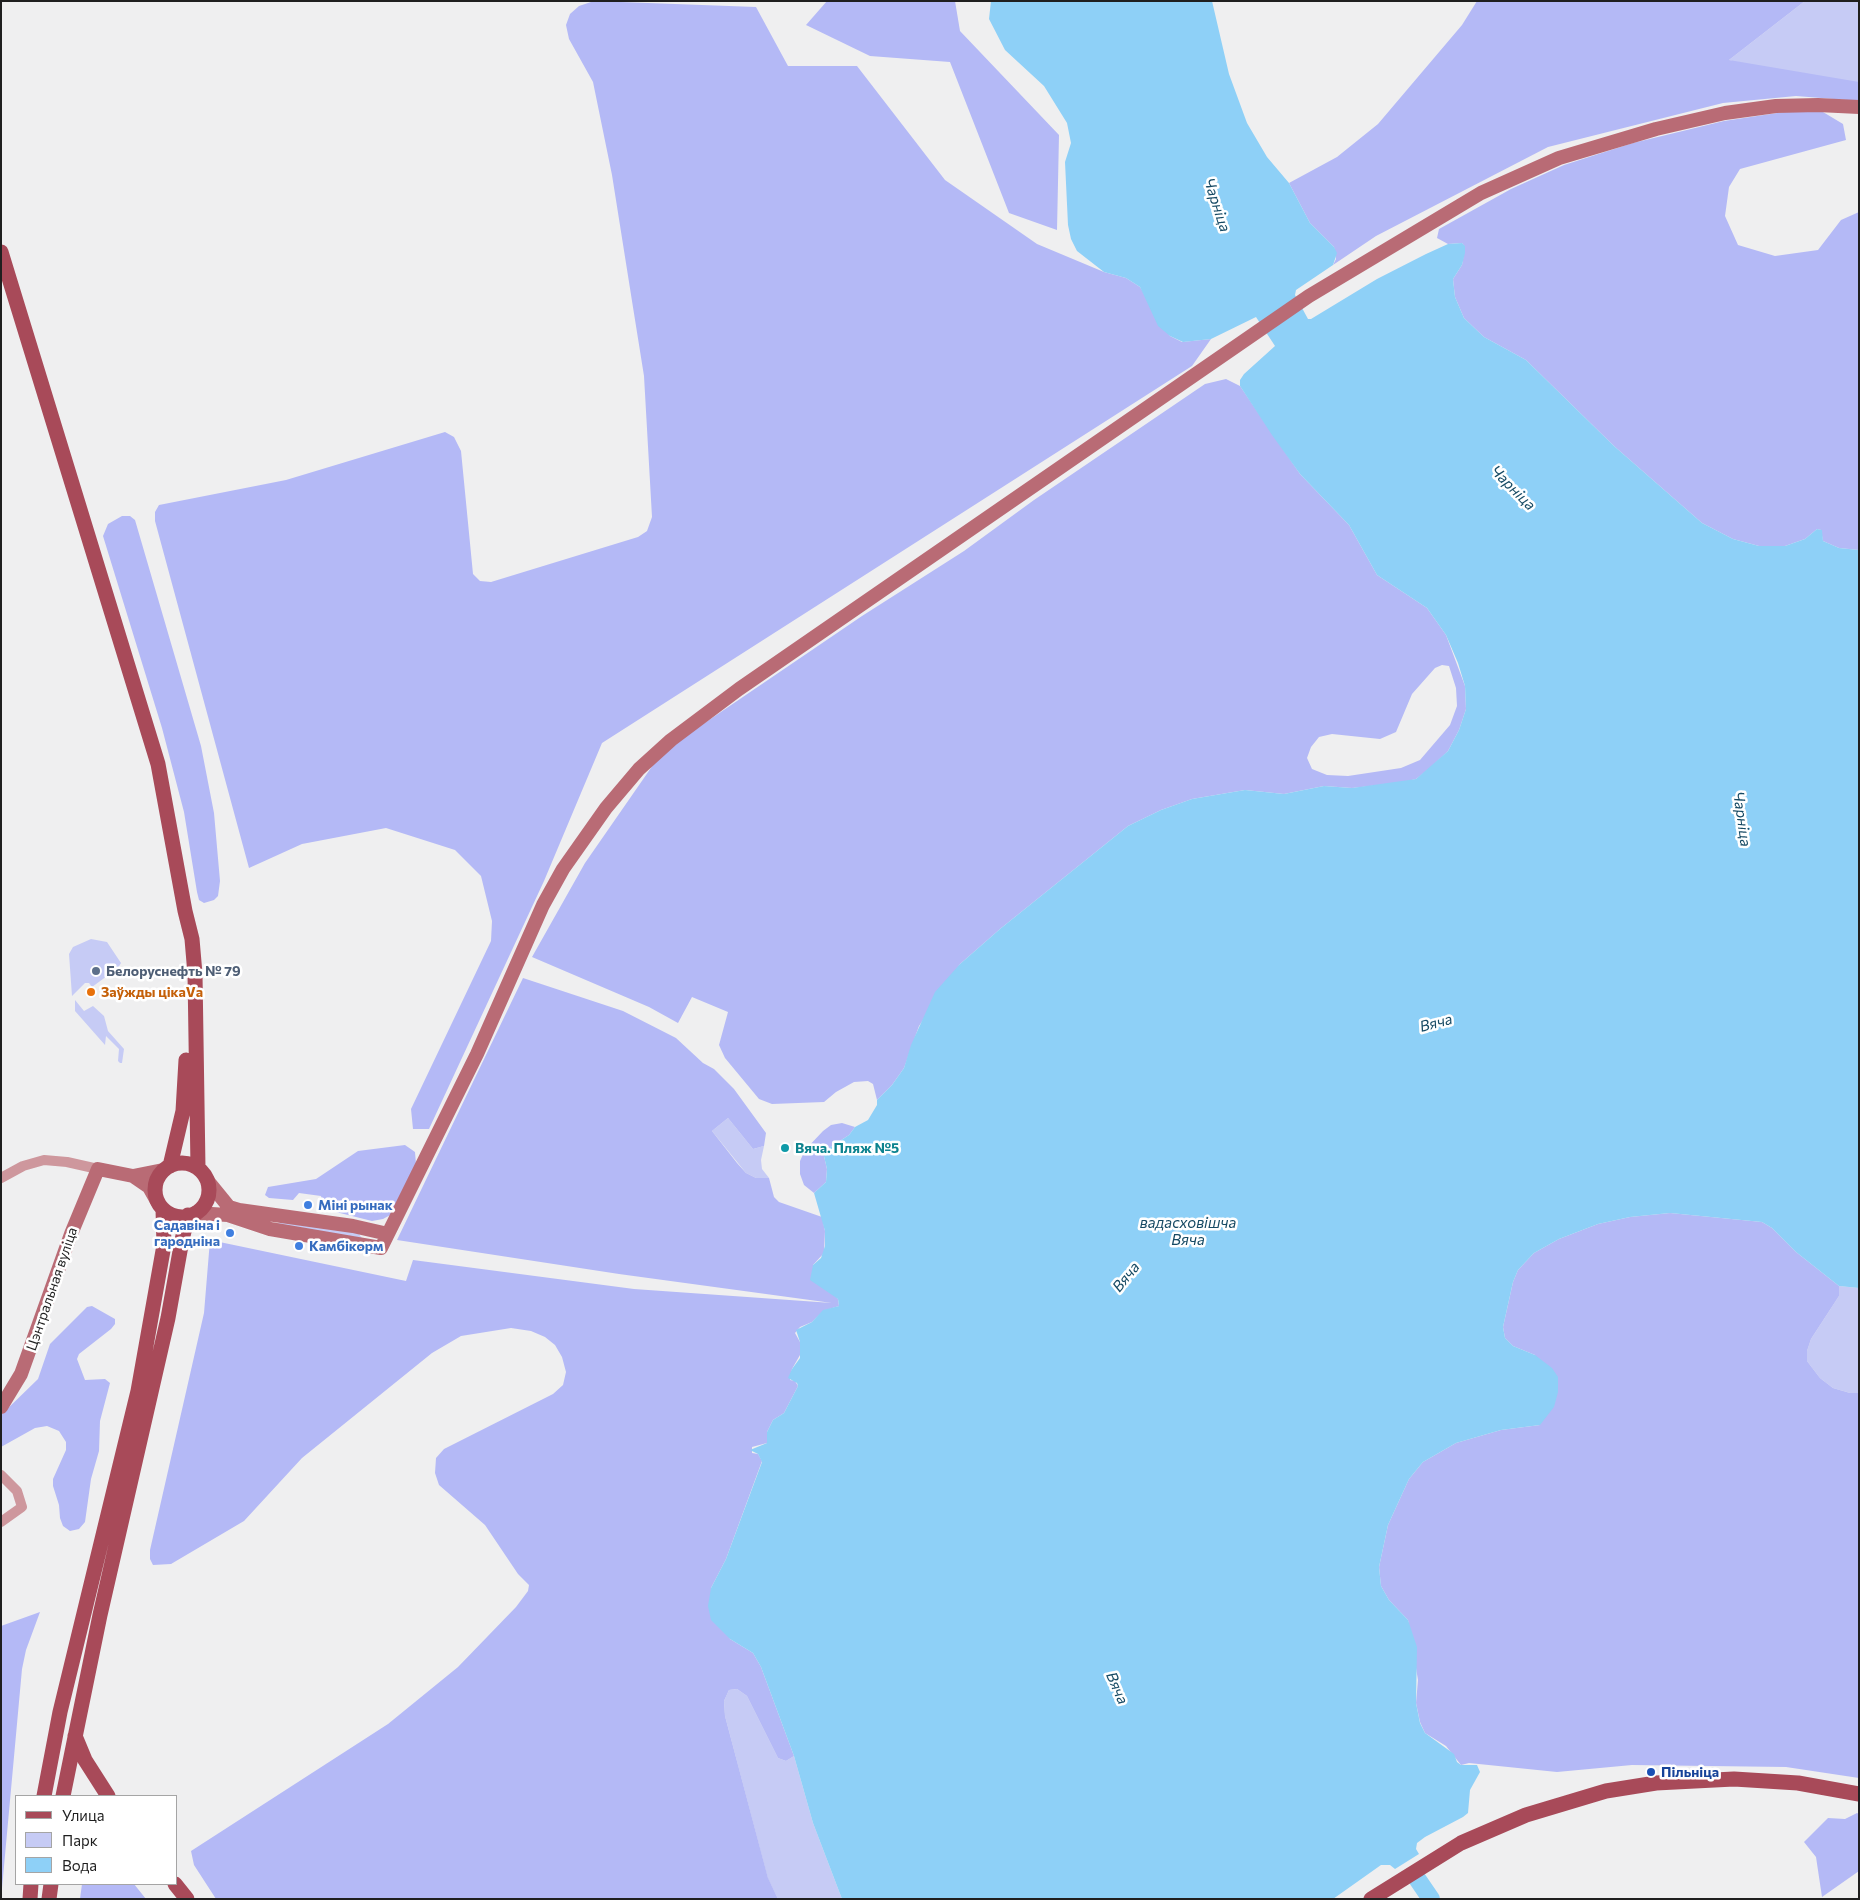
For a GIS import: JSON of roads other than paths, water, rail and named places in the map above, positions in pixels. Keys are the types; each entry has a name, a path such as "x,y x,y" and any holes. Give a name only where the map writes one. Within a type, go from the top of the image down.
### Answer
{"main road":[{"path":"1,252 158,764 185,911 192,939 195,974 202,1174 208,1195 205,1202 192,1214 63,1795"},
{"path":"44,1795 60,1712 138,1391 164,1245 161,1206 155,1185 166,1168 183,1111 186,1073 185,911"},
{"path":"166,1168 179,1163 189,1164 202,1174"},
{"path":"161,1206 175,1215 192,1214"},
{"path":"75,1735 85,1760 107,1795"},
{"path":"1371,1899 1461,1843 1526,1815 1606,1791 1656,1783 1734,1779 1798,1783 1859,1794"},
{"path":"30,1899 31,1885"},
{"path":"49,1899 51,1885"},
{"path":"176,1885 187,1899"}],"street":[{"path":"192,1214 228,1215 270,1229 382,1248 476,1054 543,905 563,869 601,816 639,769 671,740 739,689 1309,296 1482,193 1559,158 1656,129 1725,113 1776,106 1818,104 1859,107"},
{"path":"1,1178 23,1166 44,1160 67,1162 133,1176 149,1187 161,1206"},
{"path":"133,1176 166,1168"},
{"name":"Цэнтральная вуліца","path":"1,1407 21,1374 71,1234 98,1169"},
{"path":"202,1174 229,1207 353,1226 388,1234"},
{"path":"1,1475 17,1492 22,1507 1,1522"}],"water":[{"name":"вадасховішча Вяча","path":"991,1 1212,1 1229,74 1247,123 1267,157 1289,183 1310,223 1334,247 1337,253 1333,265 1296,290 1295,295 1308,319 1311,319 1377,279 1426,254 1448,244 1462,243 1465,246 1465,253 1462,265 1453,279 1455,297 1464,318 1484,337 1526,360 1614,446 1702,523 1733,539 1759,546 1785,546 1805,539 1817,529 1822,530 1823,541 1839,548 1859,550 1859,1288 1839,1286 1796,1252 1772,1228 1762,1222 1670,1213 1630,1217 1598,1224 1559,1239 1534,1253 1518,1270 1513,1282 1503,1327 1505,1338 1513,1346 1535,1355 1552,1368 1558,1377 1558,1392 1554,1407 1540,1425 1501,1430 1456,1443 1423,1462 1409,1479 1388,1525 1379,1567 1381,1586 1389,1600 1408,1620 1417,1647 1416,1703 1420,1723 1425,1733 1454,1754 1457,1762 1461,1765 1477,1765 1480,1772 1470,1790 1468,1813 1417,1843 1416,1849 1419,1854 1395,1869 1390,1865 1381,1865 1333,1899 842,1899 813,1823 794,1756 761,1667 753,1653 730,1639 711,1620 708,1606 711,1588 726,1559 762,1462 758,1454 750,1450 767,1443 767,1432 773,1420 784,1413 798,1386 797,1383 788,1378 800,1358 800,1342 796,1330 812,1322 823,1310 839,1306 838,1299 810,1280 813,1265 821,1258 825,1246 825,1231 814,1193 826,1182 827,1169 823,1152 849,1135 855,1127 868,1120 877,1105 877,1100 892,1085 904,1068 911,1045 935,992 960,964 1000,929 1128,826 1161,810 1192,799 1245,790 1284,794 1324,786 1352,788 1416,779 1448,751 1459,730 1466,709 1465,686 1446,635 1427,608 1377,575 1349,525 1300,474 1240,386 1240,380 1244,374 1275,346 1256,317 1211,339 1183,342 1170,336 1158,326 1140,287 1126,278 1104,272 1077,251 1071,239 1068,225 1065,162 1071,143 1067,123 1044,86 1005,50 989,19"}],"waterway":[{"name":"Вяча","path":"1418,1880 1431,1899"}],"place":[{"name":"Белоруснефть № 79","path":"96,971"},
{"name":"Заўжды цікаVа","path":"91,992"},
{"name":"Вяча. Пляж №5","path":"785,1148"},
{"name":"Міні рынак","path":"308,1205"},
{"name":"Садавіна і гародніна","path":"230,1233"},
{"name":"Камбікорм","path":"299,1246"},
{"name":"Пільніца","path":"1651,1772"}],"water label":[{"name":"Чарніца","path":"1217,205"},
{"name":"Чарніца","path":"1513,488"},
{"name":"Чарніца","path":"1742,819"}]}
